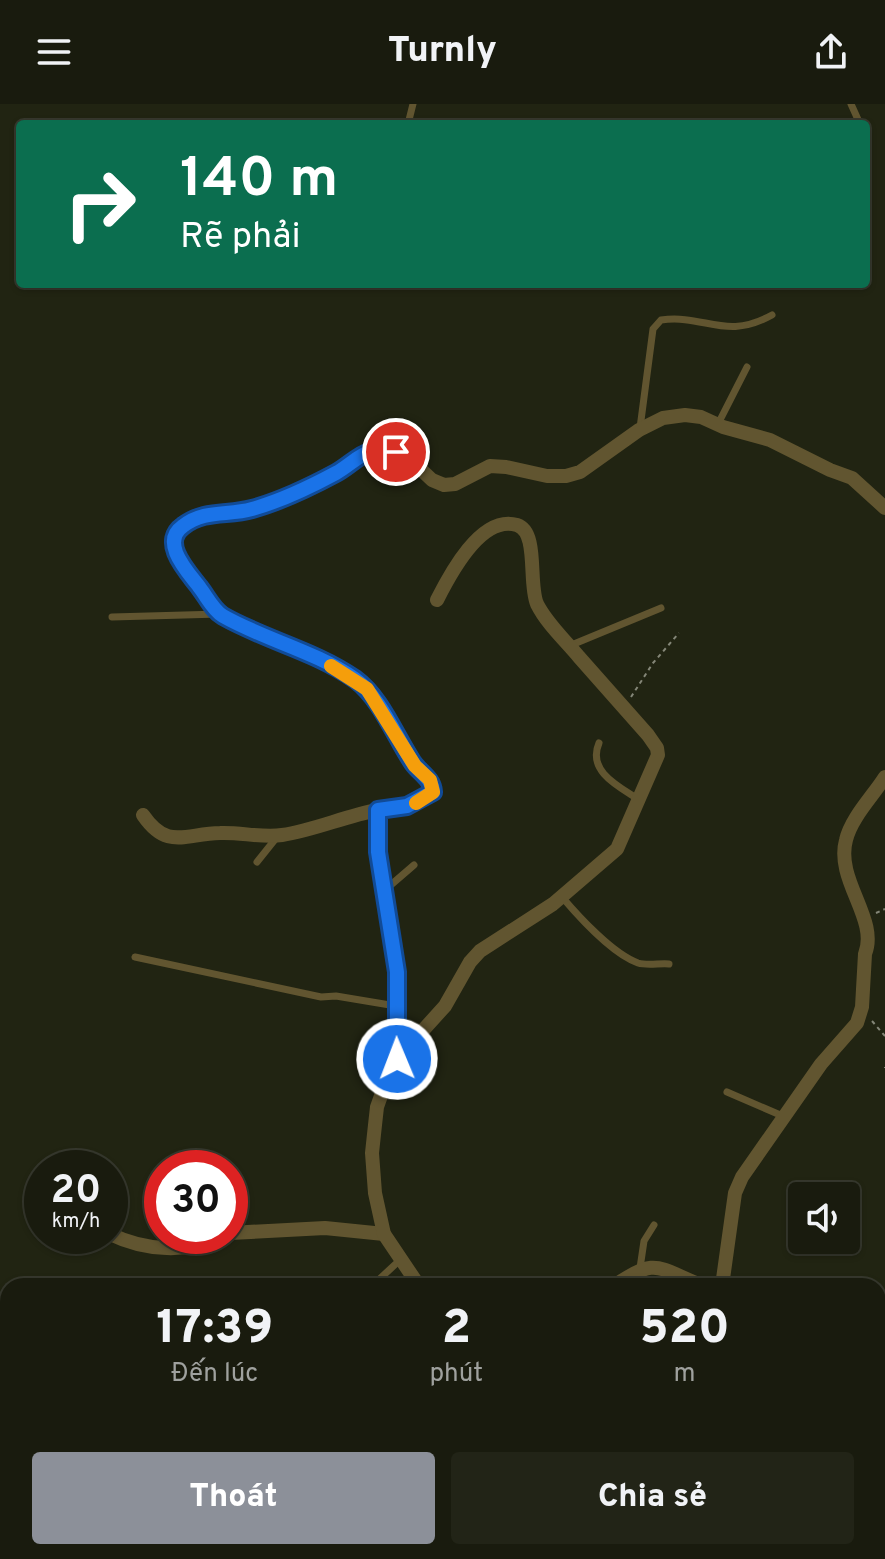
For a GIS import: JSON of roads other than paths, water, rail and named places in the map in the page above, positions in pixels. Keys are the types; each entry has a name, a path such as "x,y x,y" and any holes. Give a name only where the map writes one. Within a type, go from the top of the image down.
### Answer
{"street":[{"path":"143,815 153,830 164,837 218,833 278,836 353,815 418,802 433,792 430,780 415,766 367,689 310,655 220,614 179,561 175,546 179,529 205,514 241,513 269,505 376,449 396,452 413,462 432,480 444,485 455,484 490,466 547,476 566,476 593,464 639,430 663,418 685,415 701,417 770,440 852,478 885,508"},
{"path":"414,1278 384,1234 375,1193 372,1153 377,1107 397,1059 445,1006 470,962 480,951 562,897 617,849 658,751 537,605 531,579 531,541 526,531 517,525 489,530 455,565 437,600"},
{"path":"723,1278 735,1193 749,1164 821,1064 857,1023 862,1007 868,946 864,918 848,881 844,851 847,836 885,777"},
{"path":"378,810 378,852 397,972 397,1059"},
{"path":"868,946 885,945"},
{"path":"248,1232 325,1228 384,1234"},
{"path":"626,1278 640,1268 653,1266 683,1278"}],"lane":[{"path":"639,430 653,329 661,320 673,318 726,327 747,327 772,315"},
{"path":"718,424 747,367"},
{"path":"569,646 661,608"},
{"path":"112,617 220,614"},
{"path":"599,743 597,765 616,785 638,799"},
{"path":"257,862 278,836"},
{"path":"385,890 414,865"},
{"path":"562,897 581,920 606,942 638,963 669,964"},
{"path":"135,957 321,997 336,996 396,1006"},
{"path":"727,1092 785,1117"},
{"path":"640,1268 644,1241 654,1225"},
{"path":"381,1278 401,1259"}]}
